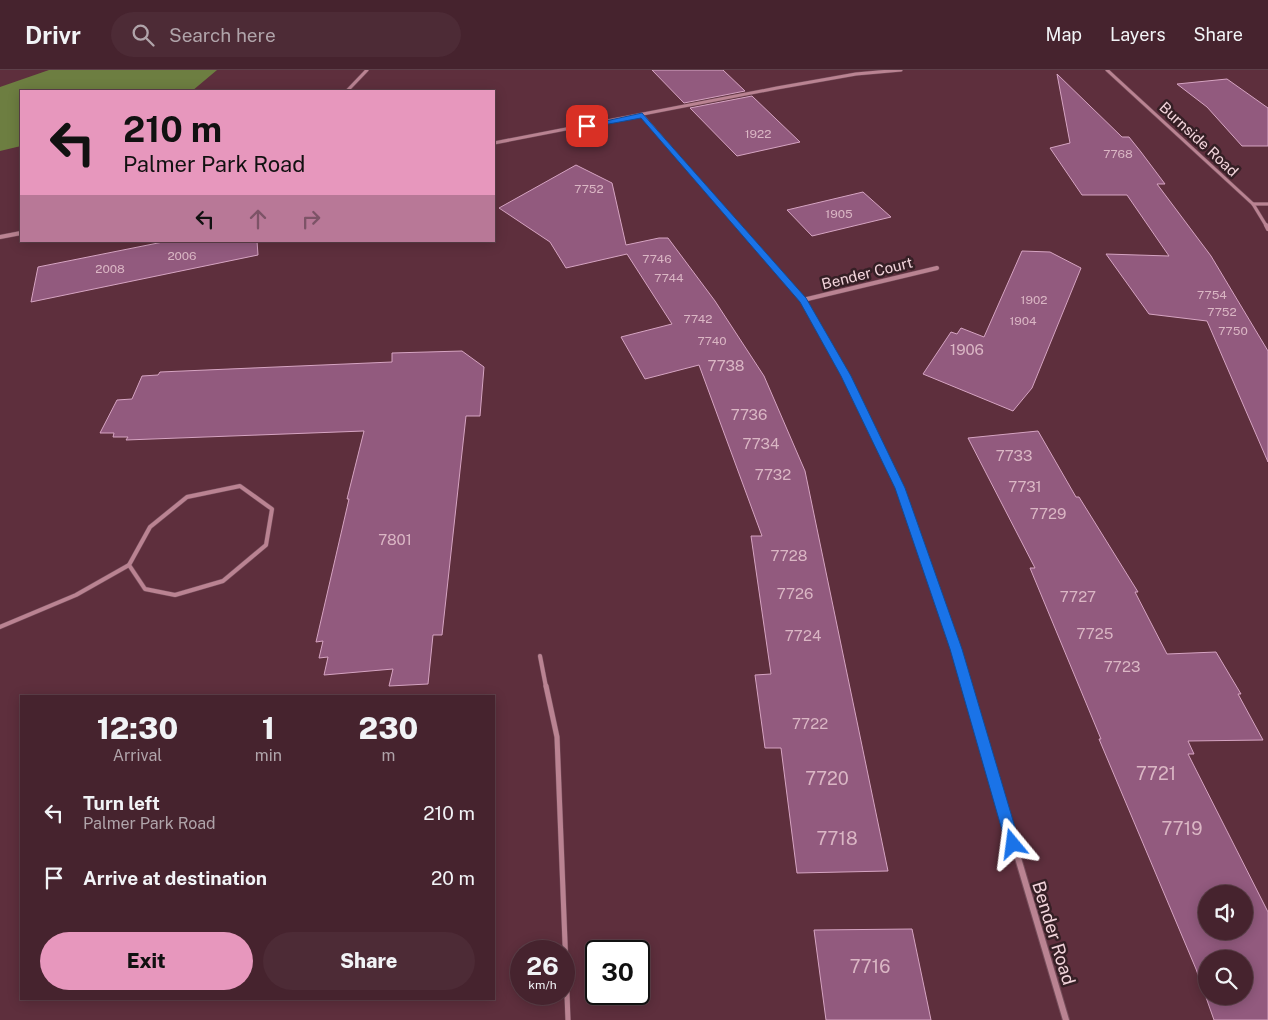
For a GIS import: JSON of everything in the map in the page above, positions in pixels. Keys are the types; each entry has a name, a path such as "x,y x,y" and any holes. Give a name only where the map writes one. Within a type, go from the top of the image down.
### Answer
{"street":[{"path":"348,90 368,70"},
{"path":"495,142 856,74 902,70"},
{"name":"Burnside Road","path":"1107,70 1253,204 1268,229"},
{"name":"Bender Road","path":"642,115 803,300 846,376 900,488 956,649 1066,1020"},
{"path":"1253,204 1268,204"},
{"path":"0,237 20,233"},
{"name":"Bender Court","path":"803,300 937,268"}],"lane":[{"path":"0,627 76,595 129,565 150,527 187,497 240,486 272,509 266,545 223,582 175,596 144,588 129,565"},
{"path":"540,656 557,737 568,1020"}],"green space":[{"path":"49,70 217,70 193,90 20,90 20,146 0,151 0,87"}],"building":[{"path":"652,70 723,70 745,91 684,103"},
{"path":"1057,74 1122,137 1129,137 1141,152 1165,184 1157,184 1211,256 1268,351 1268,462 1207,321 1149,314 1106,254 1169,256 1127,195 1082,195 1050,148 1070,143"},
{"path":"1227,79 1268,108 1268,146 1242,146 1207,107 1177,84"},
{"path":"752,96 800,142 737,156 690,108"},
{"path":"576,165 612,183 626,245 668,238 715,301 764,376 805,471 888,871 797,873 781,748 765,748 755,675 771,674 751,536 762,536 699,365 645,379 621,337 672,324 627,254 566,268 550,242 499,208"},
{"path":"863,192 891,217 812,236 787,210"},
{"path":"163,242 257,242 258,255 31,302 38,267"},
{"path":"1022,251 1050,252 1081,268 1032,388 1013,411 923,374 951,332 957,334 961,328 984,337"},
{"path":"462,351 484,367 480,416 466,416 442,635 433,635 428,684 389,686 393,669 324,675 328,657 319,658 323,641 316,642 364,431 126,440 128,437 113,437 114,433 100,433 117,400 132,399 142,376 158,375 160,372 392,362 392,353"},
{"path":"1038,431 1076,497 1079,497 1138,592 1135,592 1167,654 1216,652 1241,694 1238,694 1263,740 1188,741 1194,754 1188,754 1268,912 1268,1020 1214,1020 1209,1005 1253,1005 1253,950 1198,950 1198,975 1099,739 1101,739 1030,568 1035,568 968,438"},
{"path":"912,929 931,1020 826,1020 814,930"}],"route":[{"path":"587,126 642,115 803,300 846,376 900,488 956,649 1013,844"}]}
